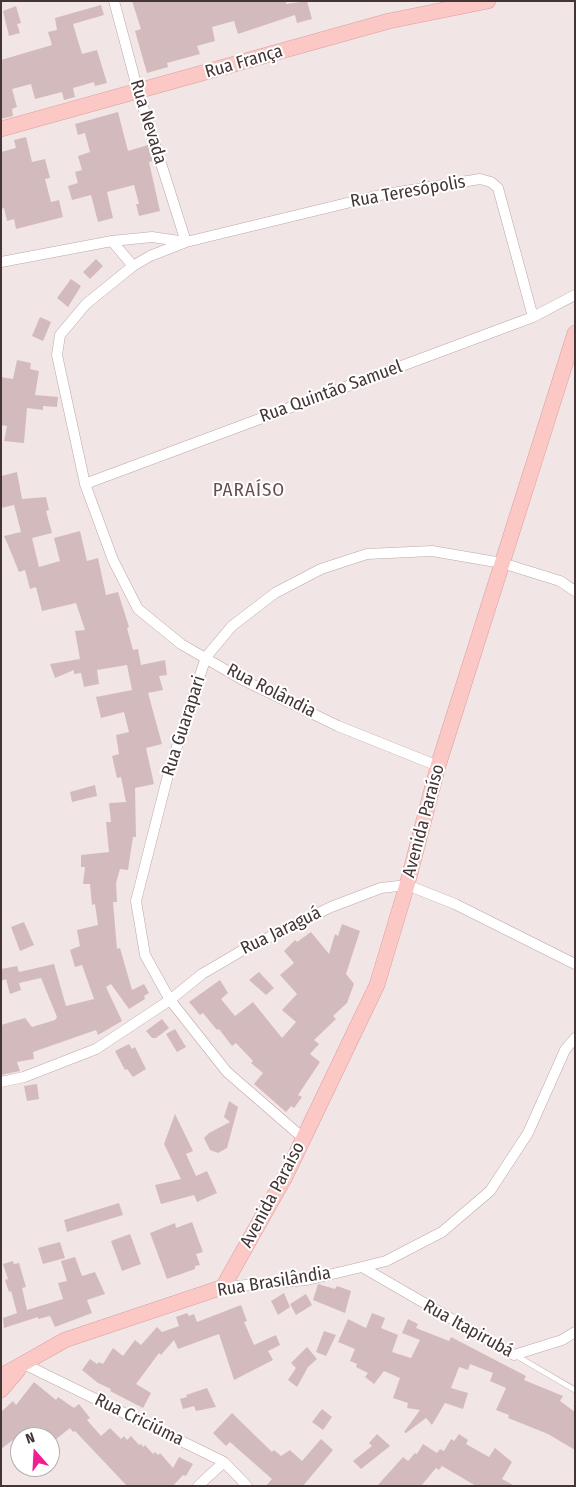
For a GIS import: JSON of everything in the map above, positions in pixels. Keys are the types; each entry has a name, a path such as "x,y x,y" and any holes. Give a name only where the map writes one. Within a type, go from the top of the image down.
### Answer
{"main road":[{"name":"Rua França","path":"1,130 389,21 488,1"},
{"name":"Avenida Paraíso","path":"223,1287 286,1175 377,985 407,885 438,766 575,333"},
{"name":"Rua Brasilândia","path":"1,1376 65,1340 223,1287"},
{"path":"1,1390 24,1364"}],"street":[{"name":"Rua Nevada","path":"114,1 138,92 186,242"},
{"name":"Rua Teresópolis","path":"71,416 57,355 60,335 86,304 134,266 150,256 186,242 380,195 480,179 491,182 498,188 533,317"},
{"name":"Rua Teresópolis","path":"1,262 112,241 152,237 186,242"},
{"path":"112,241 134,266"},
{"name":"Rua Quintão Samuel","path":"85,484 533,317 575,296"},
{"name":"Rua Rolândia","path":"71,416 85,484 113,560 138,609 181,644 243,680 338,726 438,766"},
{"name":"Rua Guarapari","path":"303,1138 227,1072 170,1000 144,955 136,901 169,771 206,657 232,626 275,593 322,569 367,554 432,551 502,563 560,581 575,590"},
{"name":"Rua Jaraguá","path":"1,1082 24,1078 96,1049 170,1000 202,974 284,928 331,906 381,888 407,885 455,904 575,964"},
{"name":"Rua Brasilândia","path":"223,1287 307,1280 386,1261 442,1232 490,1191 528,1133 565,1050 575,1038"},
{"name":"Rua Itapirubá","path":"362,1267 514,1355"},
{"path":"514,1355 562,1340 575,1332"},
{"name":"Rua Criciúma","path":"24,1364 224,1462 247,1486"},
{"path":"198,1486 224,1462"}],"lane":[{"name":"Rua Itapirubá","path":"514,1355 575,1390"}],"building":[{"path":"132,1 286,1 286,4 307,1 312,19 297,23 295,15 238,34 234,21 212,27 215,41 197,46 200,54 167,63 168,67 147,73 135,31 141,29"},
{"path":"101,5 104,15 73,24 82,54 97,50 107,83 95,86 94,82 73,88 75,97 64,100 62,92 35,99 31,84 12,89 17,107 12,109 13,116 1,119 1,60 52,45 48,32 57,30 55,18"},
{"path":"16,6 21,23 17,24 20,33 9,36 3,11"},
{"path":"118,112 128,151 148,145 153,161 149,162 160,211 139,216 136,204 139,204 134,185 107,192 113,218 98,222 91,195 72,200 68,186 78,183 75,172 82,170 78,156 90,152 85,133 78,135 75,124"},
{"path":"26,137 32,162 45,159 50,178 45,179 51,202 59,200 63,217 16,229 14,219 7,221 4,208 1,209 1,152 16,148 14,140"},
{"path":"96,259 103,266 90,279 83,272"},
{"path":"71,279 81,286 68,307 57,298"},
{"path":"40,317 51,322 43,341 32,336"},
{"path":"17,360 31,363 30,369 39,371 35,395 58,397 57,407 43,406 43,410 27,408 24,443 4,441 7,426 1,425 1,377 13,379"},
{"path":"17,472 22,499 46,497 49,510 46,511 52,533 32,538 39,567 60,561 54,538 80,531 87,561 98,558 106,595 118,592 129,627 127,628 133,650 138,649 141,665 165,660 167,675 159,676 163,690 148,693 162,744 146,748 154,784 135,788 136,837 133,837 128,870 120,869 116,883 117,902 113,902 117,949 120,948 132,990 144,984 149,993 144,996 145,999 129,1009 111,984 106,987 122,1021 98,1035 96,1030 33,1052 34,1059 17,1062 20,1071 1,1075 1,1025 25,1018 32,1027 55,1020 57,1017 41,978 19,983 21,990 10,994 6,979 1,981 1,969 17,966 19,972 54,964 66,1006 94,999 82,965 75,967 70,950 80,946 77,930 98,925 95,904 92,905 90,884 83,884 85,867 81,867 81,855 109,852 106,822 111,822 109,803 126,802 121,777 117,778 112,756 119,754 116,735 129,732 124,712 101,718 96,697 132,690 127,665 97,670 99,684 84,687 81,673 74,674 74,670 55,678 50,664 80,659 75,631 85,630 76,603 42,611 36,587 30,589 25,570 19,572 4,536 21,532 14,505 1,508 1,476"},
{"path":"95,785 97,796 72,802 70,792"},
{"path":"24,922 34,945 20,951 11,927"},
{"path":"342,924 360,931 346,974 354,984 347,1003 333,1016 336,1019 314,1040 319,1044 310,1054 320,1062 298,1095 302,1097 294,1108 291,1106 286,1112 254,1084 263,1073 251,1063 253,1061 236,1043 232,1046 219,1029 217,1030 203,1013 200,1015 189,1002 220,980 228,993 221,999 235,1016 253,1002 282,1038 296,1022 282,1010 297,994 280,975 294,963 284,951 295,940 297,942 311,932 329,954 335,934 338,936"},
{"path":"259,972 274,988 266,995 249,980"},
{"path":"162,1019 169,1028 156,1038 152,1038 146,1031"},
{"path":"175,1029 186,1047 177,1052 166,1034"},
{"path":"129,1044 132,1049 135,1047 146,1069 133,1077 127,1069 125,1070 115,1051"},
{"path":"37,1084 39,1099 27,1101 24,1086"},
{"path":"229,1101 238,1107 227,1148 218,1153 210,1150 204,1138 209,1133 230,1122 224,1117"},
{"path":"175,1114 193,1151 186,1154 196,1176 207,1171 217,1193 197,1202 194,1195 161,1204 155,1185 181,1179 164,1144"},
{"path":"119,1203 123,1215 67,1232 64,1220"},
{"path":"192,1222 203,1252 196,1254 200,1265 195,1266 195,1269 167,1279 150,1233 175,1223 176,1228"},
{"path":"130,1234 141,1264 122,1271 111,1241"},
{"path":"60,1242 65,1258 43,1264 38,1248"},
{"path":"75,1257 82,1276 95,1272 105,1294 87,1300 92,1313 55,1327 50,1316 38,1319 38,1317 4,1328 3,1318 17,1313 11,1291 9,1292 5,1280 8,1279 3,1264 13,1261 14,1264 19,1263 26,1287 22,1288 27,1310 63,1299 58,1283 67,1281 61,1261"},
{"path":"318,1284 335,1289 337,1286 351,1291 345,1313 313,1300"},
{"path":"284,1293 290,1307 278,1315 271,1301"},
{"path":"306,1294 312,1305 296,1315 290,1304"},
{"path":"241,1305 247,1321 244,1322 254,1345 276,1335 280,1345 268,1351 273,1360 234,1380 219,1334 178,1349 174,1340 161,1355 159,1353 136,1384 151,1393 143,1408 110,1391 111,1389 98,1383 82,1370 90,1359 97,1364 99,1362 103,1364 113,1348 123,1356 135,1340 141,1345 157,1327 162,1332 179,1326 176,1317 187,1313 189,1316 194,1314 197,1322"},
{"path":"372,1313 385,1318 381,1328 398,1335 392,1352 411,1358 420,1340 402,1333 408,1319 418,1324 416,1328 449,1341 451,1337 526,1376 524,1380 563,1396 560,1401 575,1412 575,1450 548,1434 508,1418 509,1415 496,1410 506,1388 490,1381 493,1373 470,1364 468,1370 459,1367 451,1388 468,1393 463,1409 445,1403 432,1425 426,1418 406,1433 404,1432 420,1410 407,1408 408,1403 393,1398 400,1378 384,1371 374,1384 365,1377 368,1373 356,1367 357,1364 350,1361 355,1349 338,1342 348,1319 366,1328"},
{"path":"324,1331 336,1335 326,1356 316,1352"},
{"path":"307,1347 317,1359 308,1367 297,1387 288,1380 296,1368 291,1363"},
{"path":"34,1382 56,1400 58,1397 74,1408 79,1404 90,1418 87,1420 101,1436 110,1428 121,1439 124,1436 127,1440 131,1436 139,1445 141,1444 143,1447 145,1445 153,1454 155,1452 158,1455 160,1453 173,1468 179,1457 193,1464 186,1476 183,1475 173,1486 127,1486 70,1428 60,1436 60,1427 10,1427 10,1442 1,1449 1,1412 13,1401 16,1405"},
{"path":"207,1388 216,1407 196,1411 194,1406 183,1409 180,1399"},
{"path":"322,1409 332,1417 323,1430 312,1422"},
{"path":"232,1413 272,1452 274,1450 281,1456 290,1450 302,1461 321,1439 333,1450 303,1486 266,1486 272,1479 230,1442 226,1446 213,1433"},
{"path":"377,1434 390,1446 361,1469 353,1461 372,1446 369,1443"},
{"path":"459,1434 468,1440 466,1444 489,1457 495,1448 512,1462 502,1479 515,1486 476,1486 442,1466 439,1470 436,1468 421,1486 377,1486 403,1457 408,1461 415,1453 417,1454 423,1444 437,1453 440,1449 444,1451 451,1439 454,1441"}],"district":[{"name":"PARAÍSO","path":"249,491"}]}
